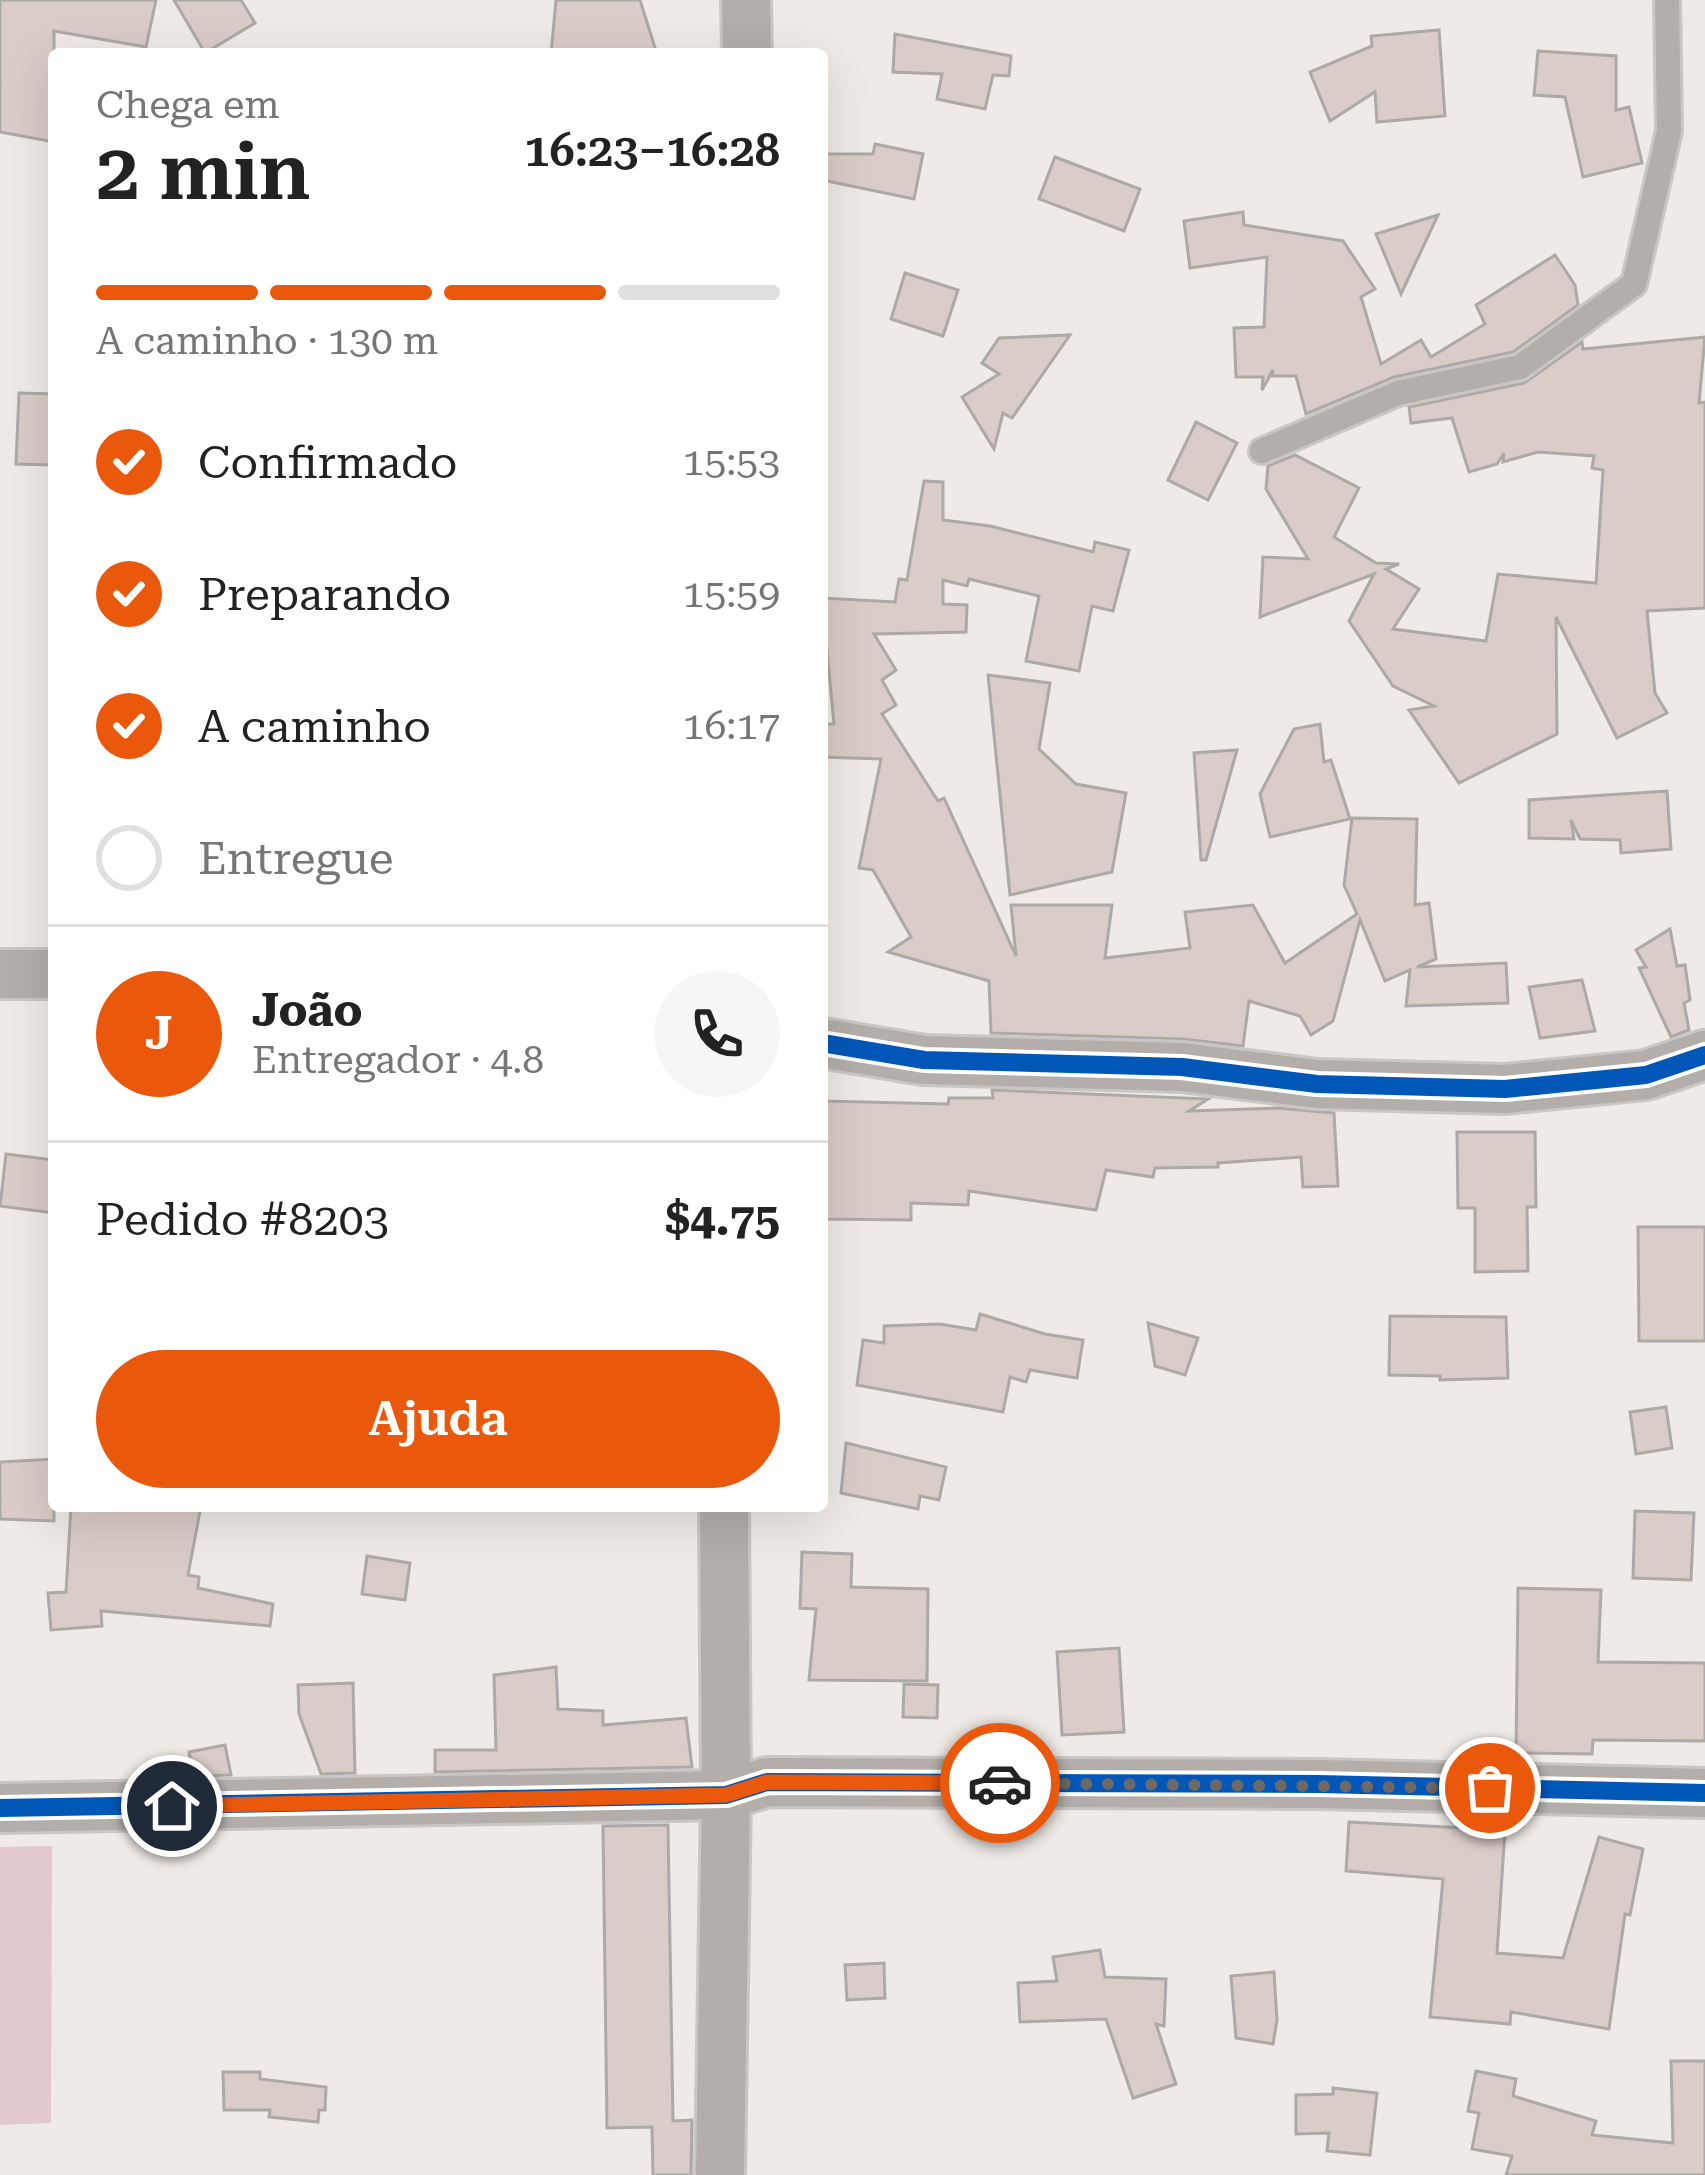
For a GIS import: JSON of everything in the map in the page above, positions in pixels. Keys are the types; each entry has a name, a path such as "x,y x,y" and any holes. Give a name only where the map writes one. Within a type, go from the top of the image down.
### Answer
{"street":[{"path":"746,0 747,48"},
{"path":"0,974 48,974"},
{"path":"828,1043 924,1060 1159,1066 1317,1084 1505,1089 1646,1075 1705,1055"},
{"path":"720,2175 726,1795 724,1512"},
{"path":"0,1808 726,1795 767,1782 1318,1784 1705,1793"}],"lane":[{"path":"1262,452 1398,393 1520,368 1634,284 1670,131 1667,0"}],"shaded area":[{"path":"52,1846 51,2123 0,2125 0,1847"}],"building":[{"path":"0,0 156,0 146,47 54,31 54,48 48,48 48,141 0,132"},
{"path":"174,0 241,0 255,23 213,48 202,48"},
{"path":"556,0 640,0 655,48 552,48"},
{"path":"1439,30 1445,116 1377,122 1375,92 1330,121 1310,72 1372,46 1371,36"},
{"path":"895,34 1011,56 1009,76 993,75 985,109 937,99 942,74 893,72"},
{"path":"1538,51 1616,56 1616,110 1629,107 1642,163 1583,177 1565,97 1534,95"},
{"path":"875,144 923,154 914,199 828,181 828,154 873,154"},
{"path":"1055,157 1140,189 1124,231 1039,199"},
{"path":"1243,212 1244,225 1343,241 1375,289 1361,297 1381,364 1421,340 1431,357 1485,324 1476,305 1555,255 1575,285 1578,305 1513,352 1394,377 1306,414 1296,376 1272,376 1273,370 1262,390 1263,377 1236,377 1234,328 1264,327 1267,257 1190,268 1184,221"},
{"path":"1438,215 1401,294 1376,234"},
{"path":"905,273 958,290 943,336 891,319"},
{"path":"1070,335 1012,418 1003,413 994,449 962,397 999,374 982,363 999,338"},
{"path":"1705,337 1699,403 1705,402 1705,608 1647,611 1655,693 1667,713 1617,738 1556,617 1557,734 1459,783 1409,710 1434,706 1393,686 1349,621 1374,574 1260,617 1263,557 1308,559 1266,489 1268,466 1295,455 1359,488 1334,537 1376,563 1399,564 1386,569 1419,589 1393,629 1486,641 1498,574 1596,583 1603,470 1592,468 1594,456 1538,452 1503,462 1504,453 1497,464 1469,472 1452,418 1411,423 1409,407 1524,383 1582,342 1583,349"},
{"path":"19,393 48,394 48,465 16,464"},
{"path":"1196,422 1237,443 1208,500 1168,480"},
{"path":"924,481 943,482 943,520 990,526 1093,552 1095,542 1129,550 1113,611 1092,606 1079,671 1026,661 1039,596 969,579 967,586 943,580 943,604 967,605 966,632 874,634 896,670 882,680 896,705 882,714 938,801 944,798 1016,956 1011,905 1112,905 1105,958 1190,948 1185,912 1253,905 1285,963 1357,914 1344,885 1352,818 1417,819 1415,905 1429,903 1436,959 1417,967 1506,963 1508,1003 1406,1006 1410,970 1385,981 1360,920 1333,1021 1311,1035 1300,1016 1249,1001 1243,1046 1183,1039 991,1033 989,981 888,952 911,937 873,870 859,868 881,759 828,757 828,724 834,724 828,598 895,602 899,579 907,580"},
{"path":"988,675 1050,683 1039,749 1076,784 1126,793 1112,872 1010,895"},
{"path":"1320,724 1324,762 1331,760 1350,819 1270,837 1260,794 1294,729"},
{"path":"1237,750 1206,860 1201,860 1194,753"},
{"path":"1667,791 1671,849 1621,853 1620,840 1580,839 1571,820 1574,839 1529,838 1529,800"},
{"path":"1670,929 1677,966 1685,965 1690,1000 1684,1003 1689,1030 1671,1037 1639,968 1646,967 1636,950"},
{"path":"1582,980 1595,1031 1540,1038 1529,987"},
{"path":"992,1090 1208,1099 1189,1111 1278,1108 1334,1113 1338,1186 1303,1187 1301,1157 1218,1163 1218,1167 1155,1168 1153,1177 1106,1170 1096,1210 969,1191 968,1205 911,1203 911,1220 828,1219 828,1101 948,1104 949,1098 993,1098"},
{"path":"1457,1132 1535,1132 1536,1207 1527,1207 1528,1271 1475,1272 1475,1208 1458,1208"},
{"path":"6,1154 48,1159 48,1212 0,1206"},
{"path":"1638,1227 1705,1227 1705,1341 1639,1341"},
{"path":"980,1314 1083,1340 1077,1378 1030,1370 1026,1382 1010,1377 1003,1412 857,1385 863,1340 884,1343 884,1326 940,1324 976,1330"},
{"path":"1390,1316 1506,1317 1508,1378 1440,1380 1440,1376 1389,1375"},
{"path":"1148,1323 1198,1338 1185,1375 1155,1366"},
{"path":"1666,1407 1672,1448 1636,1454 1630,1412"},
{"path":"846,1443 946,1467 939,1500 920,1496 918,1509 841,1493"},
{"path":"48,1459 48,1512 54,1512 54,1521 0,1519 0,1462"},
{"path":"1635,1511 1694,1513 1691,1580 1633,1578"},
{"path":"71,1512 200,1512 188,1575 199,1577 198,1588 273,1604 270,1626 101,1611 102,1626 51,1630 48,1593 66,1592"},
{"path":"802,1552 852,1554 851,1587 928,1589 927,1681 809,1680 816,1609 800,1608"},
{"path":"367,1556 410,1563 405,1600 362,1594"},
{"path":"1518,1588 1601,1590 1598,1662 1705,1663 1705,1741 1593,1740 1592,1754 1516,1753"},
{"path":"1119,1648 1124,1732 1062,1735 1057,1652"},
{"path":"556,1667 558,1709 603,1711 603,1725 686,1718 692,1767 435,1772 435,1750 496,1750 494,1675"},
{"path":"353,1683 355,1773 321,1774 299,1714 298,1685"},
{"path":"904,1684 938,1685 937,1718 903,1717"},
{"path":"225,1745 231,1775 193,1776 189,1752"},
{"path":"1349,1822 1505,1830 1497,1953 1563,1958 1599,1837 1643,1849 1630,1915 1625,1914 1609,2029 1511,2012 1510,2024 1430,2017 1443,1879 1346,1871"},
{"path":"668,1825 673,2121 692,2120 691,2175 653,2175 652,2127 607,2128 603,1826"},
{"path":"1100,1950 1105,1977 1166,1979 1164,2026 1156,2024 1176,2084 1133,2098 1106,2019 1020,2022 1018,1983 1057,1981 1053,1957"},
{"path":"884,1963 885,1998 847,2000 845,1965"},
{"path":"1274,1972 1277,2020 1273,2044 1236,2038 1231,1976"},
{"path":"1671,2061 1705,2061 1705,2175 1506,2175 1512,2156 1472,2149 1479,2113 1468,2111 1476,2071 1516,2079 1513,2096 1596,2121 1592,2135 1673,2143"},
{"path":"223,2072 260,2072 260,2079 326,2087 325,2110 319,2110 318,2122 269,2117 270,2110 224,2110"},
{"path":"1333,2088 1377,2093 1370,2155 1327,2151 1329,2133 1296,2134 1296,2095 1333,2094"}],"cycle path":[{"path":"828,1044 924,1060 1182,1067 1317,1084 1505,1089 1646,1075 1705,1055"},
{"path":"0,1808 726,1795 767,1782 1318,1784 1705,1793"}],"way so far":[{"path":"1000,1783 1490,1788"}],"route":[{"path":"172,1806 726,1795 767,1782 1000,1783"}]}
